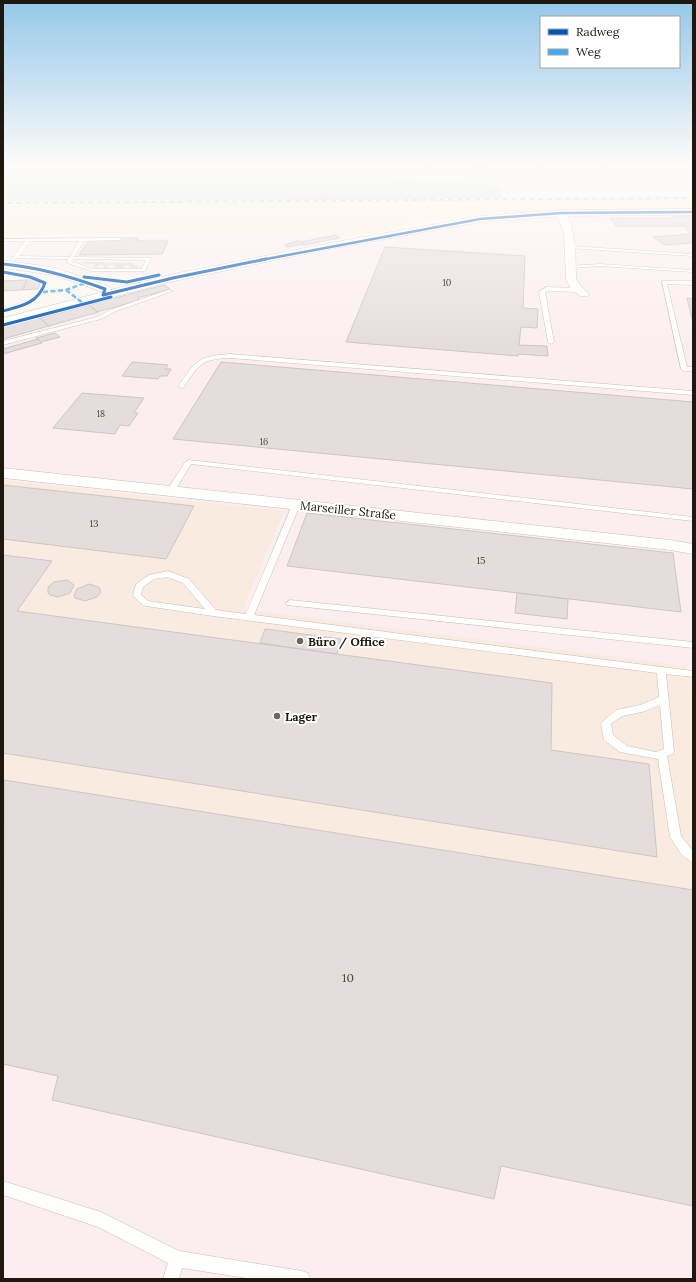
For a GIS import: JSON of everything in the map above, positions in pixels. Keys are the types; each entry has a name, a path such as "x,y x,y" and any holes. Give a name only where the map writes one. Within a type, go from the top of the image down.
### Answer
{"street":[{"path":"3,315 41,305 220,268 448,225"},
{"path":"566,225 569,232 571,279 582,292"},
{"path":"7,264 56,272 99,293"},
{"path":"7,264 99,293"},
{"path":"41,305 53,296 56,291 56,286 49,277"},
{"path":"3,322 99,293"},
{"name":"Marseiller Straße","path":"3,473 670,545 693,549"}],"lane":[{"path":"3,240 119,239"},
{"path":"7,264 29,240"},
{"path":"7,264 71,258 149,258 144,270 92,270 69,262 71,258 82,242 80,240"},
{"path":"570,247 693,255"},
{"path":"570,267 600,265 693,271"},
{"path":"693,283 664,282 684,369 693,369"},
{"path":"552,342 542,292 546,289 582,292"},
{"path":"3,343 99,318 112,311 170,291"},
{"path":"181,387 196,364 202,360 207,357 230,356 693,393"},
{"path":"170,492 189,462 693,519"},
{"path":"249,617 296,505"},
{"path":"213,613 186,581 168,574 152,577 139,586 137,596 146,603 213,613 693,674"},
{"path":"290,603 693,645"},
{"path":"661,670 664,699 669,751 656,756 624,749 608,737 606,723 619,713 642,708 664,699"},
{"path":"662,754 676,837 686,852 693,858"},
{"path":"3,1188 101,1220 177,1259 302,1279"},
{"path":"171,1279 177,1259"}],"shaded area":[{"path":"3,225 402,225 384,231 340,238 330,232 259,234 3,235"},
{"path":"459,225 693,225 693,1279 3,1279 3,325 163,284"},
{"path":"330,232 342,239 201,265 157,275 85,274 56,266 22,262 24,259 3,259 3,237 172,236 174,234"},
{"path":"3,480 284,511 243,609 687,666 693,706 693,900 3,806"}],"green space":[{"path":"80,262 134,263 133,265 139,266 138,268 130,268 131,266 125,265 123,268 114,268 115,265 108,265 107,268 103,268 105,265 98,265 96,268 92,266 96,265 94,264 85,264"}],"building":[{"path":"615,225 693,225 693,243 664,245 653,237 691,234 684,226"},
{"path":"336,235 340,238 304,245 301,242"},
{"path":"121,238 138,238 136,241 168,241 162,254 79,255 89,240 120,241"},
{"path":"297,241 304,244 287,247 285,245"},
{"path":"385,247 525,256 523,308 538,309 537,328 521,327 519,345 547,346 548,356 518,354 518,356 346,342"},
{"path":"28,278 38,281 40,284 38,289 23,290"},
{"path":"27,280 22,290 3,291 3,281"},
{"path":"164,285 170,289 137,298 140,300 97,312 89,305"},
{"path":"687,298 693,299 693,323"},
{"path":"89,305 98,312 49,326 40,318"},
{"path":"38,317 49,326 3,339 3,326"},
{"path":"55,333 60,337 41,342 36,338"},
{"path":"38,339 42,343 3,354 3,349"},
{"path":"132,362 168,365 165,369 171,369 167,376 160,376 158,379 122,376"},
{"path":"221,362 693,402 693,489 173,439"},
{"path":"82,393 144,398 134,413 138,413 129,426 120,425 115,434 53,428"},
{"path":"3,485 194,506 166,559 3,539"},
{"path":"307,513 673,553 681,612 287,566"},
{"name":"Lager","path":"3,555 52,561 17,611 552,683 551,750 649,764 657,857 3,753"},
{"path":"67,580 74,585 70,593 58,597 48,593 48,587 54,582"},
{"path":"89,584 99,587 101,592 97,597 85,601 75,598 74,595 77,589"},
{"path":"517,593 568,599 567,619 515,613"},
{"name":"Büro / Office","path":"265,629 341,639 337,654 260,643"},
{"path":"4,780 693,890 693,1206 501,1166 494,1199 52,1100 58,1076 3,1064"}],"marked path":[{"path":"43,292 66,290 88,282"},
{"path":"66,290 84,304"}],"cycle path":[{"path":"3,264 42,269 80,280 105,289 103,295 173,278 335,245 448,225"},
{"path":"3,272 36,278 45,283 43,290 35,300 23,306 3,311"},
{"path":"84,277 127,282 159,275"},
{"path":"3,325 111,297"}],"place":[{"name":"Büro / Office","path":"300,641"},
{"name":"Lager","path":"277,716"}]}
